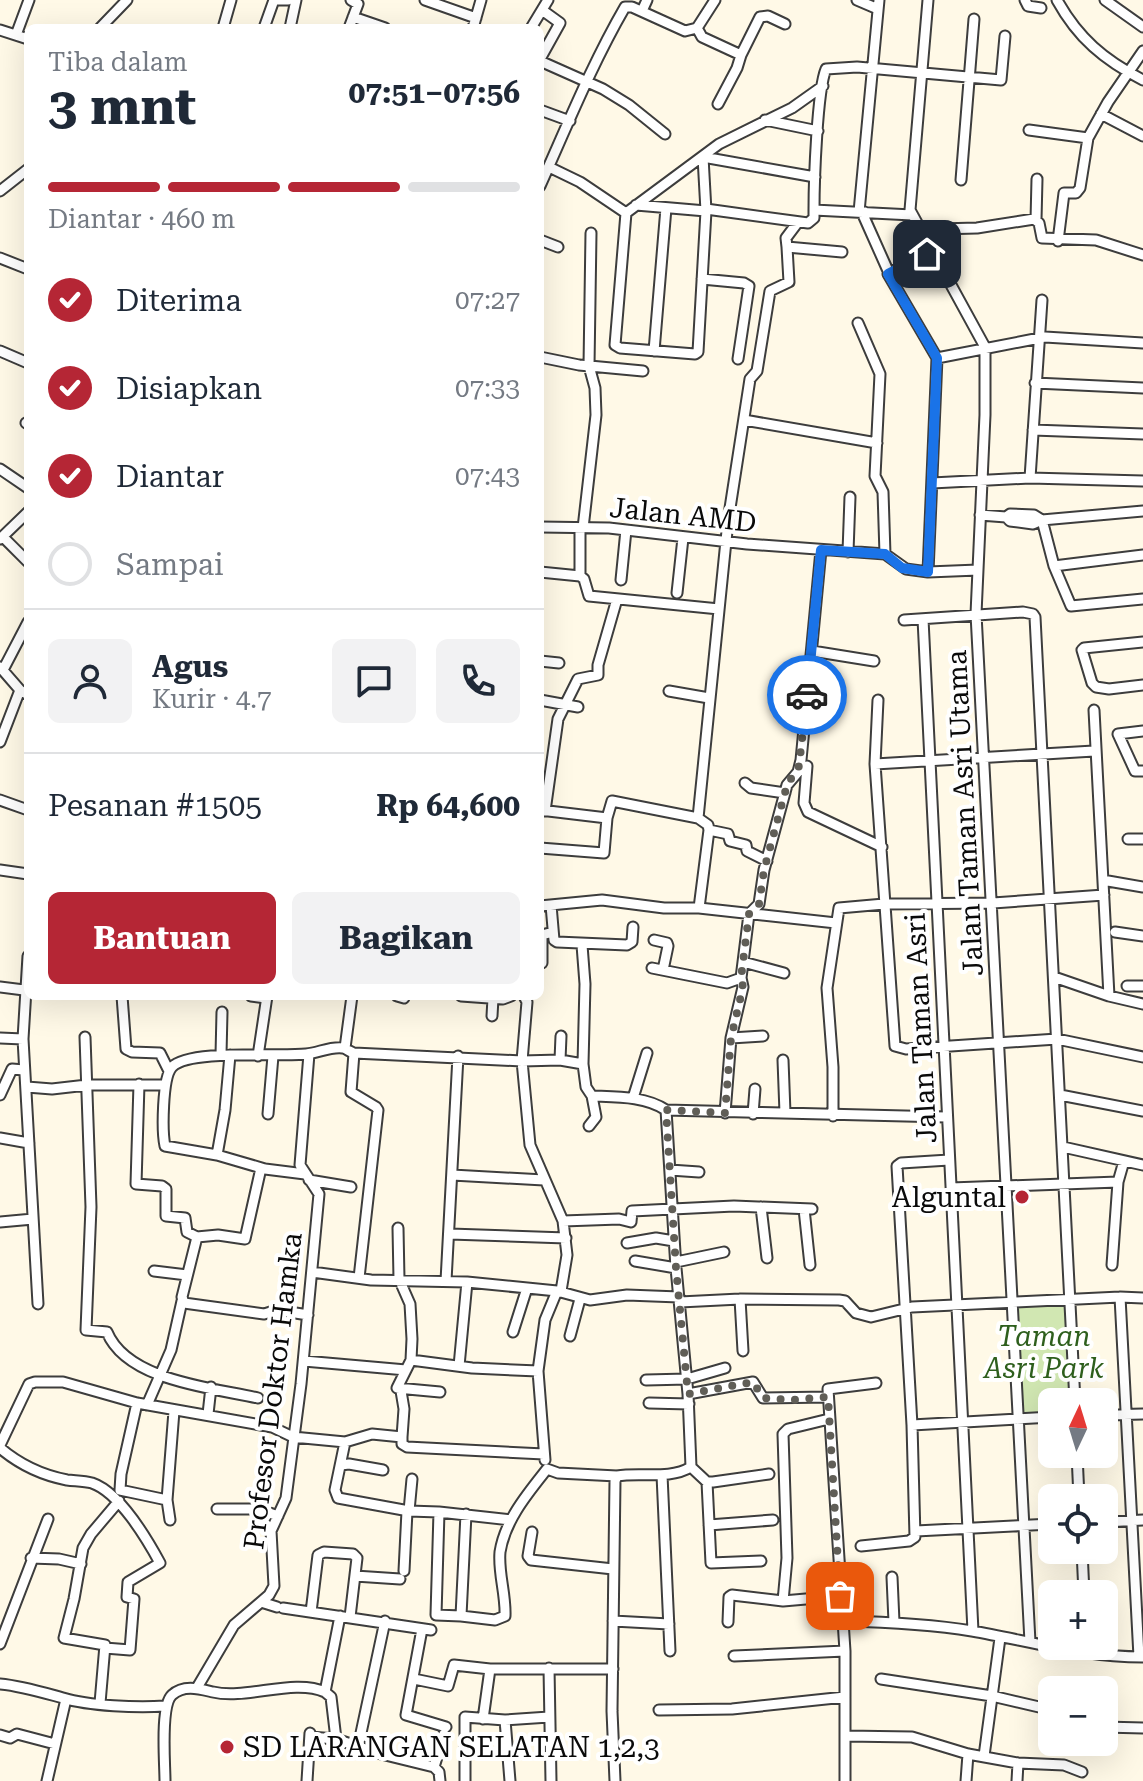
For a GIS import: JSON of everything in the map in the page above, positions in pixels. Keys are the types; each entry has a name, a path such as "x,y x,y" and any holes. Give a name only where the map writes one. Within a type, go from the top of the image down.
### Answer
{"street":[{"path":"16,35 29,0"},
{"path":"104,24 127,0"},
{"path":"224,24 231,0"},
{"path":"266,24 275,0 288,0"},
{"path":"291,24 296,0"},
{"path":"425,0 474,23 481,0"},
{"path":"533,24 548,0"},
{"path":"642,11 647,0"},
{"path":"544,178 585,81 626,3 685,31 697,28 715,0"},
{"path":"857,0 878,4 862,212 889,275 937,358 928,572"},
{"path":"814,210 912,215 928,0"},
{"path":"1025,0 1030,7 1041,8"},
{"path":"1057,0 1070,25 1085,41 1128,73 1143,80"},
{"path":"1105,0 1143,27"},
{"path":"350,24 354,2"},
{"path":"542,10 560,23 544,53"},
{"path":"718,104 760,17 768,16 785,24"},
{"path":"353,17 373,24"},
{"path":"961,180 974,19"},
{"path":"697,28 702,37 741,55"},
{"path":"0,30 24,38"},
{"path":"636,205 811,222 826,69 872,68 1001,80 1005,36"},
{"path":"1058,241 1064,193 1076,193 1080,188 1088,138 1143,51"},
{"path":"544,62 629,105 665,134"},
{"path":"625,212 719,144 808,98 823,86"},
{"path":"544,111 570,121"},
{"path":"1101,114 1143,136"},
{"path":"765,120 818,131"},
{"path":"1029,130 1088,138"},
{"path":"703,157 815,177"},
{"path":"625,212 615,345 620,348 695,354 698,352 706,210 703,157"},
{"path":"549,167 580,182 625,212"},
{"path":"0,191 24,172"},
{"path":"1037,179 1036,220 1042,238 1058,241 1096,240 1143,255"},
{"path":"654,351 666,208"},
{"name":"Jalan Taman Asri Utama","path":"912,215 989,346 976,614 986,758 1030,1642"},
{"path":"923,234 939,229 977,228 1036,220"},
{"path":"698,818 726,541 750,377 757,371 770,291 789,282 786,238 798,222"},
{"path":"580,576 581,528 596,415 595,388 589,366 591,233"},
{"path":"544,242 558,247"},
{"path":"787,247 842,252"},
{"path":"889,275 932,251"},
{"path":"0,258 24,267"},
{"path":"702,279 749,286 738,359"},
{"path":"1030,478 1042,300"},
{"path":"858,323 880,374 875,476 883,492 885,554 902,568 928,572 978,570"},
{"path":"937,358 1045,337 1143,343"},
{"path":"0,351 24,361"},
{"path":"544,358 643,371"},
{"path":"1035,383 1143,388"},
{"path":"744,420 877,443"},
{"path":"1033,430 1143,434"},
{"path":"0,469 24,485"},
{"path":"932,483 981,485 1030,478 1143,481"},
{"path":"848,552 850,497"},
{"path":"980,515 1034,515 1042,520 1143,511"},
{"path":"24,516 1,538 24,558"},
{"path":"1042,520 1054,566 1071,606 1143,599"},
{"name":"Jalan AMD","path":"544,527 626,530 683,538 885,554"},
{"path":"621,580 626,530"},
{"path":"677,593 683,538"},
{"path":"725,1113 731,1038 743,987 741,978 749,914 759,904 785,793 798,772 801,760 821,550"},
{"path":"1054,566 1143,555"},
{"path":"544,572 580,576 584,579 589,596 719,609"},
{"path":"545,779 564,706 578,679 598,675 598,665 617,599"},
{"path":"904,620 976,614 1033,614 1074,1388"},
{"name":"Jalan Taman Asri","path":"916,1531 898,1164 949,1160 923,619"},
{"path":"0,742 24,693 1,668 24,629"},
{"path":"1143,642 1082,650 1096,687 1109,689 1143,685"},
{"path":"812,651 874,661"},
{"path":"544,661 559,663"},
{"path":"669,691 709,698"},
{"path":"878,700 875,764 894,1043 906,1049 1057,1039 1143,1057"},
{"path":"544,701 578,707"},
{"path":"1094,710 1109,996"},
{"path":"1143,731 1118,734 1135,771 1143,771"},
{"path":"875,764 1094,751"},
{"path":"807,766 804,803 808,812 882,847"},
{"path":"745,783 751,788 785,793"},
{"path":"0,800 24,809"},
{"path":"544,848 604,853 612,801 698,818 708,825 709,830 699,908"},
{"path":"544,810 607,818"},
{"path":"709,830 728,834 730,841 746,845 747,851 767,861"},
{"path":"1128,839 1143,839"},
{"path":"0,870 24,873"},
{"path":"1108,881 1143,887"},
{"path":"833,1116 827,988 836,923 842,906 993,903 1104,895"},
{"path":"544,906 602,900 836,923"},
{"path":"551,905 555,942 630,944 633,927"},
{"path":"544,934 553,932"},
{"path":"1115,932 1143,936"},
{"path":"654,940 668,945 663,970"},
{"path":"582,945 585,984 583,1064 586,1087 592,1096 596,1117 589,1126"},
{"path":"743,962 784,973"},
{"path":"652,968 727,983 741,978"},
{"path":"1054,977 1143,1004"},
{"path":"1127,986 1143,986"},
{"path":"0,987 24,990 24,1070 38,1304"},
{"path":"122,1000 126,1049 160,1053 169,1071"},
{"path":"258,1056 266,1000"},
{"path":"352,1000 351,1092 378,1110 359,1278"},
{"path":"492,1016 493,1000"},
{"path":"439,1512 436,1615 495,1620 505,1616 500,1552 511,1520 547,1469 538,1371 545,1320 559,1291 567,1255 563,1221 530,1145 522,1061 526,1000"},
{"path":"217,1155 225,1110 222,1012"},
{"path":"560,1060 561,1036"},
{"path":"731,1038 763,1036"},
{"path":"85,1037 91,1207 86,1330 107,1332 128,1357 160,1376 258,1398"},
{"path":"0,1038 23,1039"},
{"path":"351,1187 164,1144 165,1085 169,1071 175,1064 225,1055 273,1056 324,1050 522,1061 560,1060 583,1064"},
{"path":"633,1098 647,1053"},
{"name":"Profesor Doktor Hamka","path":"261,1602 274,1586 271,1531 286,1498 304,1361 319,1194 307,1177 300,1156 309,1054"},
{"path":"268,1114 273,1056"},
{"path":"446,1281 458,1056"},
{"path":"783,1060 785,1113"},
{"path":"0,1095 12,1069 24,1070"},
{"path":"139,1084 136,1184 166,1189 166,1216 185,1218 187,1232 197,1237 218,1235 243,1241 261,1168"},
{"path":"27,1087 165,1085"},
{"path":"753,1114 755,1089"},
{"path":"1060,1095 1143,1111"},
{"path":"592,1096 633,1098 666,1110 946,1117"},
{"path":"666,1110 691,1467 707,1482 711,1563 761,1561"},
{"path":"0,1138 29,1143"},
{"path":"1063,1147 1143,1165"},
{"path":"949,1160 973,1631"},
{"path":"1112,1265 1118,1182 1124,1161"},
{"path":"670,1170 699,1172"},
{"path":"452,1175 544,1180"},
{"path":"951,1188 1118,1182"},
{"path":"563,1221 619,1219 631,1222 632,1211 672,1207 808,1209 810,1265"},
{"path":"761,1207 767,1258"},
{"path":"0,1222 33,1219"},
{"path":"398,1228 399,1279 410,1304 411,1360 400,1370 397,1388 401,1391 404,1409 402,1444 407,1447 544,1454"},
{"path":"450,1234 566,1238"},
{"path":"167,1500 120,1490 121,1474 142,1404 160,1376 171,1350 197,1237"},
{"path":"627,1243 656,1238 674,1241"},
{"path":"635,1261 676,1265 724,1252"},
{"path":"154,1271 187,1275"},
{"path":"312,1272 559,1291 580,1299 641,1294 680,1299 839,1300 845,1301 856,1313 871,1317 904,1308 1143,1298"},
{"path":"459,1366 467,1282"},
{"path":"513,1332 527,1288"},
{"path":"1118,1654 1141,1657 1120,1297"},
{"path":"570,1336 580,1299"},
{"path":"740,1299 743,1351"},
{"path":"183,1302 264,1314 277,1310 308,1315"},
{"path":"411,1360 538,1371"},
{"path":"304,1361 400,1370"},
{"path":"646,1380 687,1379 725,1368"},
{"path":"119,1501 83,1548 64,1638 105,1645 105,1648 130,1650 134,1599 127,1597 128,1582 160,1563 119,1501 107,1490 91,1483 35,1471 14,1460 0,1446 3,1431 29,1384 63,1382 174,1411 208,1414 272,1427 293,1437 345,1442 372,1434 402,1437"},
{"path":"649,1403 688,1399 753,1382 763,1398 792,1400 876,1383"},
{"path":"208,1414 211,1387"},
{"path":"401,1391 440,1392"},
{"path":"828,1393 845,1651 845,1781"},
{"path":"170,1520 167,1500 174,1411"},
{"path":"1118,1415 1143,1414"},
{"path":"912,1425 1038,1418"},
{"path":"783,1601 787,1558 783,1434 788,1429 829,1419"},
{"path":"345,1442 334,1494 338,1498 408,1511 511,1520"},
{"path":"341,1465 383,1470"},
{"path":"547,1469 558,1473 617,1476 662,1475 691,1467"},
{"path":"707,1482 769,1474"},
{"path":"662,1475 670,1651"},
{"path":"615,1781 612,1711 617,1476"},
{"path":"355,1576 402,1575 412,1479"},
{"path":"217,1509 258,1509 278,1516"},
{"path":"461,1616 466,1514"},
{"path":"0,1644 48,1519"},
{"path":"709,1525 773,1520"},
{"path":"1118,1522 1143,1520"},
{"path":"861,1546 909,1541 915,1537 916,1531 1038,1525"},
{"path":"532,1532 528,1556 531,1560 613,1569"},
{"path":"311,1612 318,1555 324,1552 355,1555 355,1576 325,1692"},
{"path":"31,1558 81,1564"},
{"path":"892,1577 894,1622"},
{"path":"728,1622 730,1595 783,1601 840,1596"},
{"path":"198,1686 234,1625 261,1602 426,1630 406,1715 445,1731 434,1767"},
{"path":"358,1747 385,1621"},
{"path":"613,1621 669,1624"},
{"path":"843,1621 894,1622 973,1631 1038,1643"},
{"path":"984,1756 1000,1638"},
{"path":"100,1703 105,1648"},
{"path":"734,1656 845,1651"},
{"path":"414,1679 448,1686 454,1665 490,1669 613,1669"},
{"path":"549,1668 551,1781"},
{"path":"483,1719 490,1669"},
{"path":"881,1679 992,1696 1038,1707"},
{"path":"0,1684 66,1699 139,1708 165,1706"},
{"path":"165,1781 165,1706 175,1693 198,1686 222,1693 307,1688 325,1692 331,1697 336,1739"},
{"path":"659,1710 732,1709 845,1697"},
{"path":"47,1781 66,1699"},
{"path":"465,1781 465,1717 505,1720 549,1717"},
{"path":"505,1720 510,1781"},
{"path":"1118,1727 1143,1728"},
{"path":"0,1735 10,1738 17,1734 55,1744"},
{"path":"307,1781 310,1735 336,1739 434,1767 439,1772 440,1781"},
{"path":"846,1736 912,1737 968,1754 1018,1763 1064,1765 1082,1772"},
{"path":"966,1781 968,1754"},
{"path":"1017,1781 1018,1763"}],"green space":[{"name":"Taman Asri Park","path":"1069,1300 1075,1388 1038,1388 1038,1420 1018,1421 1014,1303"}],"way so far":[{"path":"807,695 798,772 787,785 764,870 759,904 749,914 741,978 743,987 731,1038 725,1113 666,1110 688,1394 753,1382 763,1398 792,1400 828,1397 840,1596"}],"place":[{"name":"Alguntal","path":"1022,1197"},
{"name":"SD LARANGAN SELATAN 1,2,3","path":"227,1747"}],"route":[{"path":"807,695 821,550 885,554 902,568 928,572 937,358 888,274 927,254"}]}
